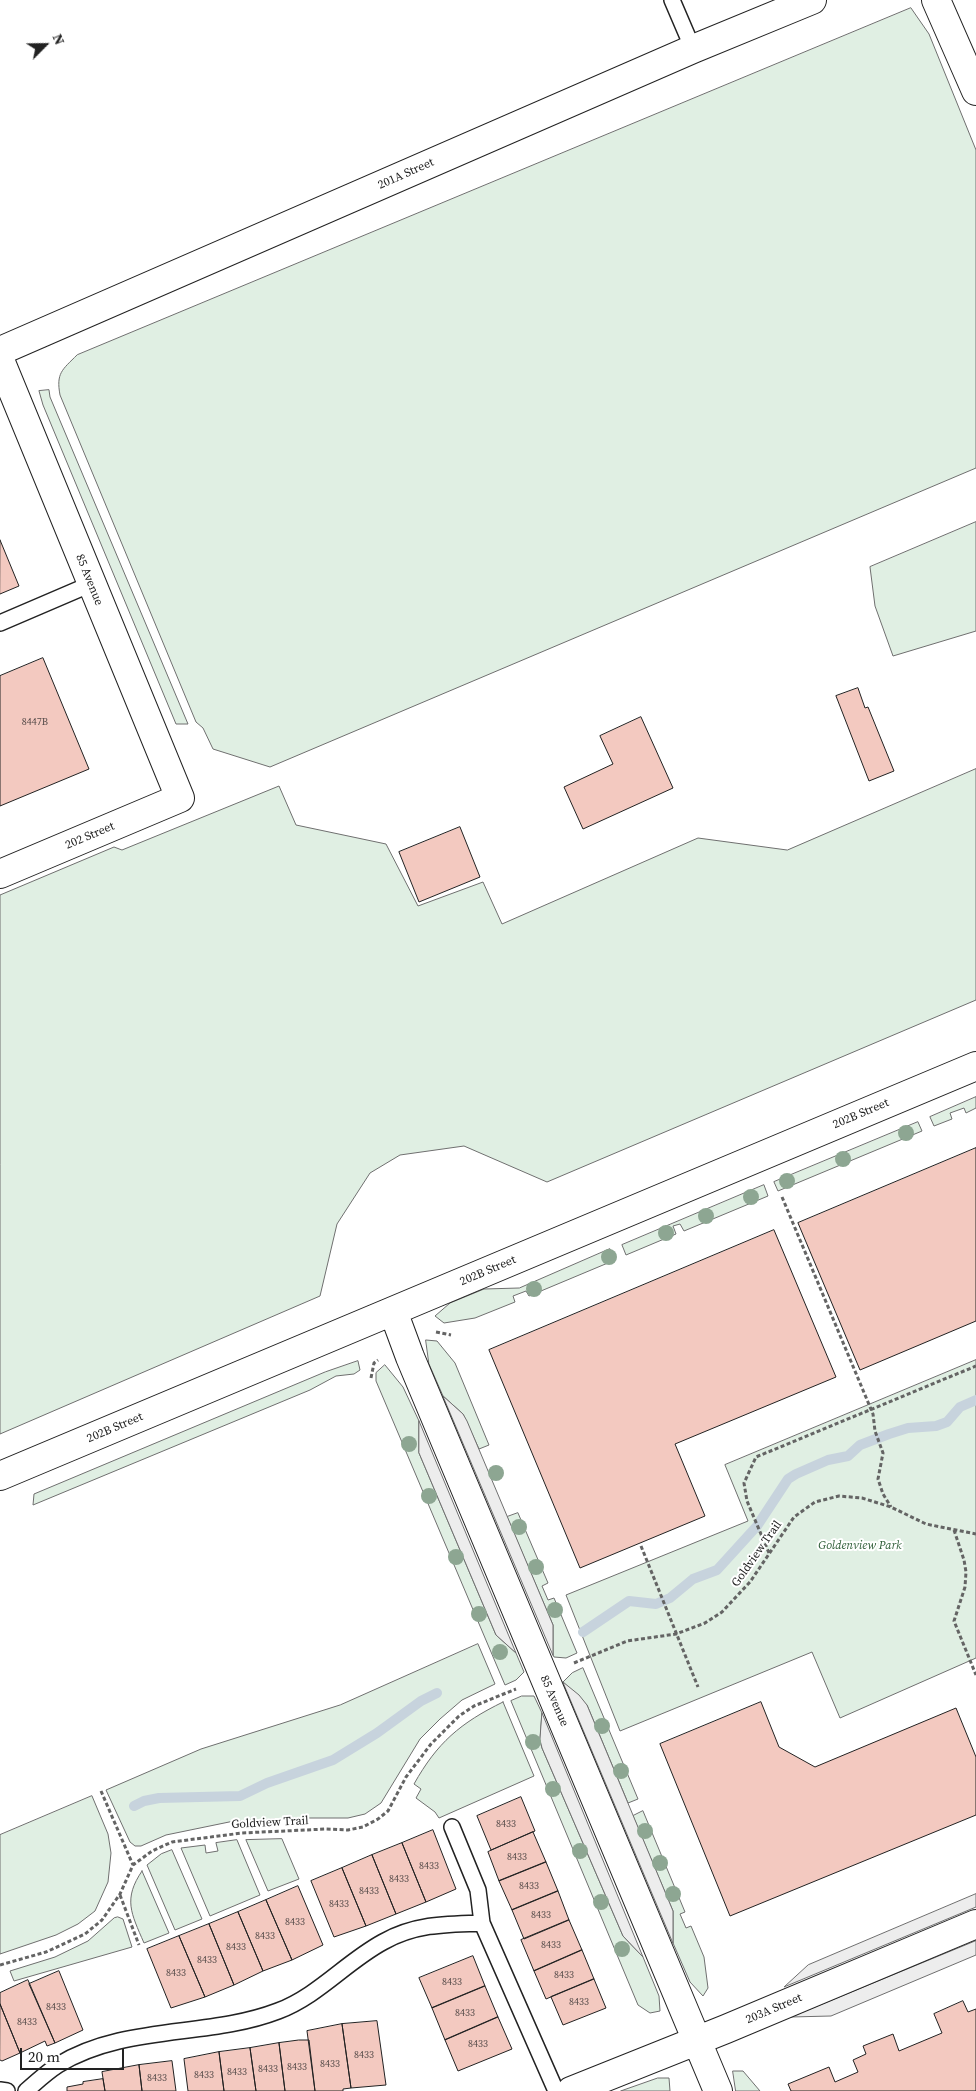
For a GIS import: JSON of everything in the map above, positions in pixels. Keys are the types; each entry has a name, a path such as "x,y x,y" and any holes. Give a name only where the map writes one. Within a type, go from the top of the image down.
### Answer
{"street":[{"name":"201A Street","path":"0,351 693,49 812,0"},
{"path":"936,0 976,91"},
{"name":"85 Avenue","path":"0,360 180,798"},
{"name":"202 Street","path":"0,874 180,798"},
{"name":"202B Street","path":"0,1476 976,1066"},
{"name":"85 Avenue","path":"392,1311 410,1358 718,2091"},
{"name":"203A Street","path":"571,2091 697,2041 976,1924"}],"lane":[{"path":"672,0 693,49"},
{"path":"0,623 91,584"},
{"path":"452,1827 478,1890 482,1923 556,2091"},
{"path":"26,2091 59,2064 85,2052 112,2043 144,2036 224,2026 279,2011 299,2002 383,1942 412,1930 432,1925 482,1923"},
{"path":"0,2090 7,2091"}],"path":[{"path":"782,1197 871,1409 875,1431 883,1453 878,1479 882,1494 891,1507"},
{"path":"769,1553 747,1501 744,1483 756,1457 976,1366"},
{"name":"Goldview Trail","path":"571,1664 627,1641 676,1634 705,1623 722,1612 750,1582 794,1516 815,1502 839,1496 862,1498 891,1507 926,1524 976,1534"},
{"path":"954,1530 966,1572 965,1587 954,1621 976,1675"},
{"path":"641,1546 698,1687"},
{"name":"Goldview Trail","path":"0,1965 46,1952 86,1934 102,1920 120,1894 133,1865 152,1850 179,1840 242,1833 326,1828 348,1830 363,1827 378,1820 388,1811 416,1763 431,1744 459,1716 474,1706 522,1686"},
{"path":"100,1790 133,1865"},
{"path":"120,1894 139,1945"}],"green space":[{"path":"911,8 929,34 976,150 976,468 270,767 213,749 203,728 196,722 60,395 59,382 61,372 67,364 77,355"},
{"path":"49,390 50,397 188,724 176,724 43,405 39,391"},
{"path":"976,522 976,631 893,656 875,606 870,567"},
{"path":"976,769 976,1000 547,1182 464,1146 400,1155 370,1173 337,1224 320,1296 0,1434 0,895 114,847 122,850 279,786 296,825 386,844 418,906 483,882 502,924 698,838 787,850"},
{"path":"976,1097 976,1108 966,1113 964,1108 950,1113 952,1119 934,1126 930,1117"},
{"path":"918,1122 922,1131 778,1191 774,1182"},
{"path":"764,1185 768,1196 684,1231 680,1224 673,1226 676,1234 626,1255 622,1245"},
{"path":"610,1249 615,1260 529,1296 526,1291 513,1296 515,1302 475,1318 444,1323 435,1316 450,1303 484,1289 519,1288"},
{"path":"426,1340 437,1341 455,1363 489,1445 479,1449 463,1414 443,1396 429,1364"},
{"name":"Goldenview Park","path":"976,1360 976,1658 840,1718 812,1652 620,1731 566,1595 748,1521 725,1465"},
{"path":"358,1361 360,1370 354,1374 336,1376 310,1390 33,1505 34,1494 325,1372"},
{"path":"385,1365 403,1387 419,1421 419,1453 496,1635 516,1653 524,1672 516,1680 505,1685 376,1381 376,1373"},
{"path":"518,1513 548,1583 542,1586 548,1600 554,1598 577,1653 566,1658 554,1657 553,1655 553,1625 507,1517"},
{"path":"478,1644 495,1684 462,1700 420,1739 381,1803 365,1814 348,1818 234,1821 166,1835 141,1846 135,1846 130,1842 106,1790 201,1749 340,1705"},
{"path":"583,1668 638,1799 628,1803 587,1705 563,1682 572,1673"},
{"path":"522,1696 534,1696 542,1713 540,1740 542,1748 623,1936 643,1957 659,1996 660,2011 650,2013 638,2005 511,1701"},
{"path":"503,1702 534,1776 439,1818 435,1812 416,1798 421,1789 414,1784 432,1757 451,1736 474,1718"},
{"path":"92,1796 108,1834 111,1853 108,1882 95,1911 78,1924 56,1935 0,1954 0,1835"},
{"path":"643,1811 685,1912 680,1914 686,1928 691,1926 704,1957 708,1988 703,1996 690,1982 673,1943 673,1911 633,1816"},
{"path":"282,1839 299,1879 268,1891 246,1840"},
{"path":"237,1840 260,1895 210,1916 181,1848 205,1845 206,1853 218,1851 216,1843"},
{"path":"172,1850 202,1919 175,1930 147,1865 161,1854"},
{"path":"142,1871 169,1933 144,1943 131,1906 132,1890"},
{"path":"114,1918 123,1919 132,1947 14,1981 10,1971 55,1957 88,1941"},
{"path":"733,2071 743,2071 760,2091 736,2091"},
{"path":"658,2078 669,2078 670,2091 621,2091"}],"shaded area":[{"path":"443,1396 463,1414 467,1421 553,1625 553,1655"},
{"path":"419,1421 516,1653 496,1635 419,1453"},
{"path":"563,1682 579,1695 587,1705 673,1911 673,1943"},
{"path":"542,1713 643,1957 623,1936 542,1748 540,1740"},
{"path":"976,1894 976,1907 784,1987 808,1965"},
{"path":"976,1941 976,1955 831,2016 791,2017"}],"building":[{"path":"0,540 19,586 0,594"},
{"path":"43,658 89,769 0,806 0,676"},
{"path":"858,688 865,708 868,707 894,771 869,781 836,696"},
{"path":"641,717 673,788 583,829 564,787 613,764 600,736"},
{"path":"460,827 480,877 419,902 399,852"},
{"path":"976,1148 976,1321 860,1370 798,1223"},
{"path":"774,1230 836,1377 675,1444 705,1516 580,1568 489,1350"},
{"path":"761,1702 779,1747 815,1767 956,1708 976,1757 976,1815 730,1916 660,1744"},
{"path":"521,1797 535,1831 491,1850 477,1816"},
{"path":"433,1830 456,1889 426,1902 402,1843"},
{"path":"533,1832 546,1862 499,1881 488,1852"},
{"path":"402,1843 426,1902 396,1914 372,1855"},
{"path":"372,1855 396,1914 366,1926 342,1868"},
{"path":"546,1862 558,1891 512,1910 499,1881"},
{"path":"342,1868 366,1926 334,1937 311,1881"},
{"path":"298,1886 323,1945 292,1960 266,1900"},
{"path":"558,1891 569,1920 524,1939 512,1910"},
{"path":"266,1900 292,1960 263,1971 238,1912"},
{"path":"238,1912 263,1971 234,1985 209,1924"},
{"path":"569,1920 582,1950 534,1971 521,1940"},
{"path":"209,1924 234,1985 205,1997 179,1936"},
{"path":"179,1936 205,1997 171,2008 147,1949"},
{"path":"582,1950 594,1979 546,1999 534,1971"},
{"path":"473,1956 485,1986 432,2008 419,1978"},
{"path":"59,1971 83,2030 55,2043 29,1984"},
{"path":"594,1979 606,2008 563,2025 551,1997"},
{"path":"28,1980 55,2043 47,2046 45,2041 20,2053 0,2004 0,1993"},
{"path":"485,1986 498,2017 445,2040 432,2008"},
{"path":"963,2001 968,2012 976,2009 976,2091 791,2091 788,2084 829,2067 835,2082 858,2072 853,2060 866,2054 863,2046 893,2034 899,2051 942,2033 934,2014"},
{"path":"0,2004 20,2053 2,2061 0,2060"},
{"path":"498,2017 512,2049 458,2071 445,2040"},
{"path":"377,2021 386,2085 351,2088 342,2024"},
{"path":"342,2024 351,2088 343,2089 343,2091 315,2091 307,2031"},
{"path":"309,2040 315,2091 285,2091 279,2043"},
{"path":"279,2043 285,2091 256,2091 250,2048"},
{"path":"250,2048 256,2091 224,2091 219,2052"},
{"path":"219,2052 224,2091 188,2091 184,2059"},
{"path":"172,2061 176,2091 142,2091 139,2065"},
{"path":"139,2065 142,2091 105,2091 102,2072"},
{"path":"103,2079 105,2091 67,2091 67,2087"}],"waterway":[{"path":"583,1632 629,1601 656,1604 670,1598 693,1579 717,1570 757,1526 788,1479 796,1474 828,1460 848,1456 860,1445 889,1434 908,1428 936,1426 947,1422 960,1407 976,1400"},
{"path":"134,1806 144,1801 159,1798 240,1796 267,1783 333,1760 377,1733 421,1701 437,1693"}]}
